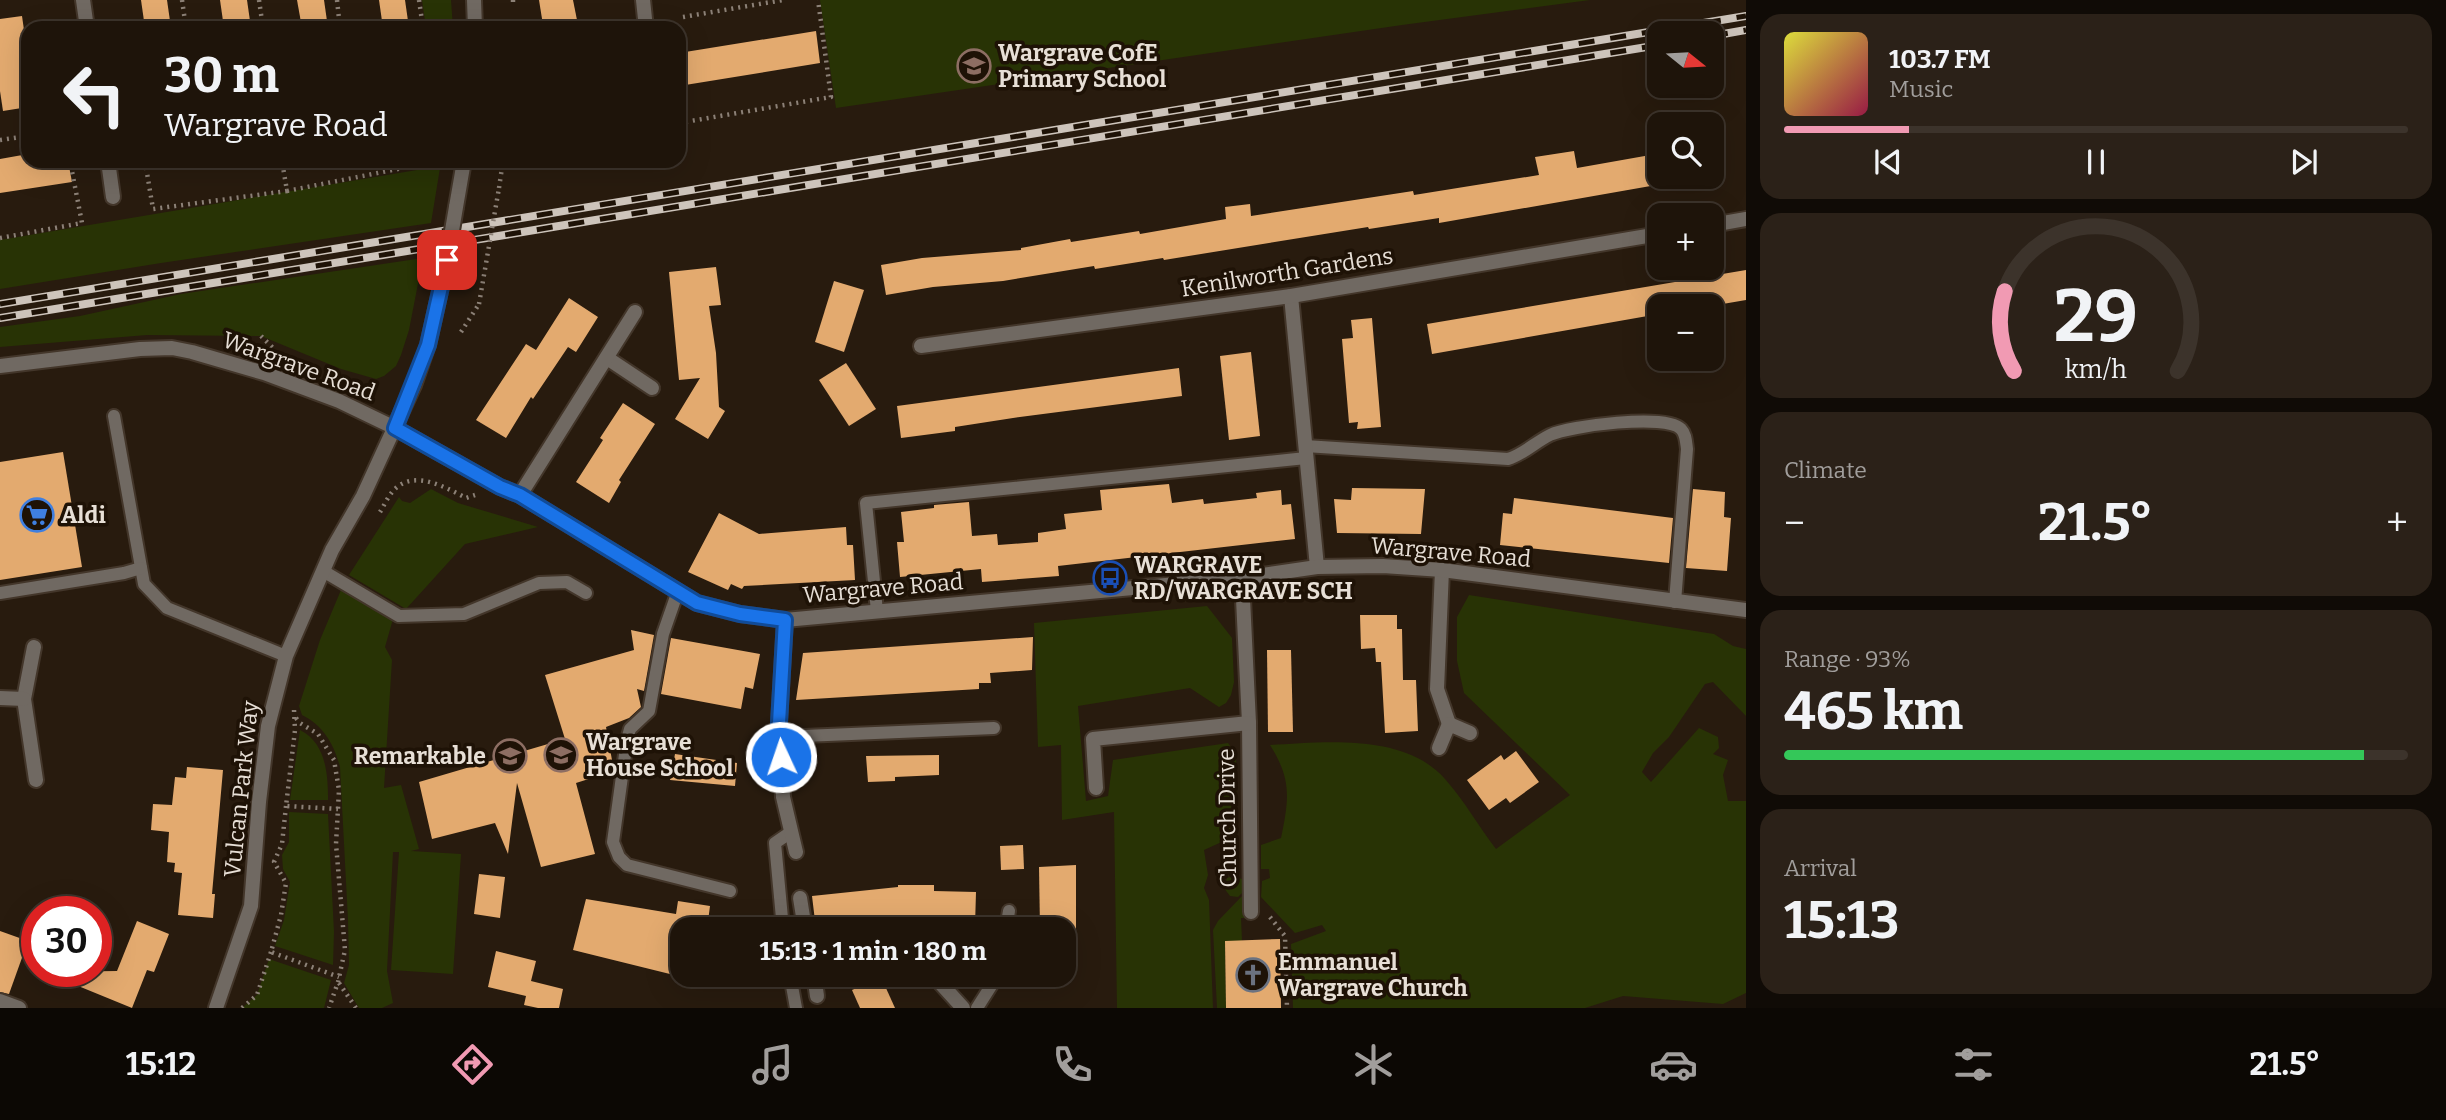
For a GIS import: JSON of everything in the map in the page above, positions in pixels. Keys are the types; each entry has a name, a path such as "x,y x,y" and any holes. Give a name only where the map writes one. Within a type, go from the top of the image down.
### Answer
{"street":[{"path":"83,0 86,21"},
{"path":"474,0 475,21"},
{"path":"643,0 645,21"},
{"path":"109,168 113,197"},
{"name":"Vulcan Park Way","path":"216,1008 251,906 258,802 268,726 286,656 323,571 395,428 428,345 447,260 463,168"},
{"path":"1724,223 1746,219"},
{"name":"Kenilworth Gardens","path":"921,346 1291,296 1647,236"},
{"path":"1291,296 1317,567"},
{"path":"520,495 635,312"},
{"name":"Wargrave Road","path":"0,366 140,349 173,348 264,373 327,396 395,428 500,487 520,495 697,603 740,614 785,620 1242,578 1317,567 1383,566 1443,570 1746,610"},
{"path":"607,358 652,388"},
{"path":"1439,748 1449,724 1437,689 1443,570"},
{"name":"Church Drive","path":"1242,578 1249,723 1251,912"},
{"path":"785,620 780,737 783,797 796,852"},
{"path":"34,647 24,699 36,780"},
{"path":"0,698 24,699"},
{"name":"Church Drive","path":"1096,788 1093,739 1249,723"},
{"path":"1449,724 1470,733"},
{"path":"800,898 803,917"},
{"path":"816,987 817,996"},
{"path":"944,987 963,1008"},
{"path":"0,1001 19,1008"}],"lane":[{"path":"114,416 144,584 167,608 286,656"},
{"path":"877,611 866,503 1306,452 1508,459 1522,455 1551,434 1654,420 1681,427 1686,436 1675,602"},
{"path":"0,593 141,568"},
{"path":"323,571 399,616 464,614 539,583 567,582 586,593"},
{"path":"678,591 663,634 649,711 646,717 637,721 630,729 627,740 613,842 619,857 627,865 730,891"},
{"path":"780,737 994,728"},
{"path":"782,917 775,844 791,832"},
{"path":"1008,917 1009,911"},
{"path":"792,987 796,1008"},
{"path":"977,1008 990,987"}],"path":[{"path":"182,0 185,21"},
{"path":"259,0 262,21"},
{"path":"337,0 339,21"},
{"path":"419,0 422,21"},
{"path":"683,17 783,0"},
{"path":"686,122 831,97 818,0"},
{"path":"0,140 21,137"},
{"path":"0,238 82,223 71,168"},
{"path":"146,168 153,209 287,191 394,168"},
{"path":"283,168 287,191"},
{"path":"461,332 479,304 502,168"},
{"path":"379,514 395,488 415,480 434,483 466,498"},
{"path":"242,1008 257,995 281,915 286,883 274,862 282,844 295,717 318,734 334,760 339,790 336,844 345,950 329,1008"},
{"path":"285,806 338,809"},
{"path":"1251,891 1285,936 1287,1008"},
{"path":"271,952 339,979 356,1008"}],"green space":[{"path":"422,0 451,0 452,21 425,21"},
{"name":"Wargrave CofE Primary School","path":"820,0 1590,0 836,108"},
{"path":"440,168 431,223 0,289 0,240"},
{"path":"423,258 409,330 401,355 396,366 376,379 341,369 261,336 147,335 0,347 0,327 80,316 181,294"},
{"path":"431,489 458,503 538,527 465,544 406,609 349,575 399,497 410,503"},
{"path":"341,590 353,594 393,619 385,647 392,660 384,788 401,785 419,849 411,851 461,854 453,974 391,970 399,852 393,852 387,971 393,1003 382,1008 359,1008 344,983 349,965 340,767 327,736 316,724 302,715 299,706 320,640"},
{"path":"1469,595 1714,634 1733,646 1746,649 1746,716 1713,682 1705,684 1669,737 1653,753 1642,772 1651,782 1699,728 1718,737 1719,748 1713,754 1728,760 1723,775 1728,801 1746,801 1746,993 1723,1004 1623,996 1585,1008 1293,1008 1291,944 1326,931 1322,925 1295,933 1261,897 1262,881 1270,878 1269,869 1261,869 1261,845 1281,838 1287,801 1282,769 1270,745 1339,742 1387,747 1409,754 1428,764 1445,779 1496,849 1570,795 1464,693 1457,661 1457,617"},
{"path":"1207,606 1232,638 1234,682 1226,703 1219,707 1190,688 1078,706 1086,801 1108,796 1113,760 1228,743 1236,754 1237,835 1204,850 1208,875 1204,888 1209,900 1213,1008 1117,1008 1114,812 1062,820 1061,745 1038,747 1034,623"},
{"path":"300,730 315,743 324,760 328,800 290,800"},
{"path":"289,812 328,814 333,965 275,946 284,920 290,882 283,869 282,855 289,842"},
{"path":"1233,876 1242,879 1243,892 1238,897 1230,896 1224,888 1227,878"},
{"path":"1244,894 1246,918 1241,918 1242,941 1225,941 1226,1008 1217,1008 1213,930"},
{"path":"269,959 331,980 324,1008 242,1008 257,995"}],"building":[{"path":"141,0 167,0 170,21 144,21"},
{"path":"220,0 247,0 250,21 223,21"},
{"path":"297,0 324,0 327,21 301,21"},
{"path":"379,0 405,0 408,21 382,21"},
{"path":"539,0 573,0 577,20 542,21"},
{"path":"22,16 23,21 21,108 3,111 0,91 0,19"},
{"path":"816,31 820,63 686,85 686,52"},
{"path":"1574,151 1577,168 1647,156 1647,187 1439,223 1439,218 1369,229 1368,227 1164,260 1163,258 1095,269 1094,266 1003,281 933,287 886,295 881,265 922,258 1021,250 1070,239 1071,242 1139,231 1140,234 1226,219 1225,207 1250,204 1251,216 1413,191 1414,195 1539,175 1535,157"},
{"path":"21,155 21,168 69,168 72,182 0,193 0,159"},
{"path":"716,267 721,305 709,306 716,353 719,407 725,411 708,439 675,419 700,378 679,380 669,272"},
{"path":"1746,270 1746,300 1724,304 1724,294 1647,294 1647,316 1432,354 1427,324 1687,280 1724,280 1724,274"},
{"path":"834,281 864,290 844,352 815,342"},
{"path":"569,298 598,317 576,352 568,347 533,399 531,397 506,438 476,420 526,344 536,350"},
{"path":"1372,318 1381,427 1357,429 1358,422 1349,423 1342,339 1353,338 1351,320"},
{"path":"1251,352 1260,436 1229,440 1220,356"},
{"path":"846,363 876,409 849,426 819,380"},
{"path":"1179,368 1182,396 1013,418 955,427 955,431 901,438 897,406"},
{"path":"623,403 655,424 619,480 621,482 609,503 576,482"},
{"name":"Aldi","path":"63,452 82,567 0,580 0,462"},
{"path":"1169,484 1172,503 1203,499 1204,504 1257,498 1256,493 1281,490 1282,505 1291,504 1295,539 1058,566 1059,576 982,582 981,569 900,577 897,542 904,542 901,512 934,508 934,505 969,502 972,536 997,534 998,545 1038,542 1038,533 1066,529 1064,514 1102,510 1100,490"},
{"path":"1352,488 1425,489 1421,534 1337,533 1334,499 1351,500"},
{"path":"1693,489 1725,492 1724,517 1731,518 1727,571 1686,568"},
{"path":"1514,498 1673,518 1669,563 1500,545 1503,513 1512,514"},
{"path":"719,513 759,534 846,527 847,545 853,545 855,580 744,586 742,589 731,584 728,590 688,572"},
{"path":"1360,615 1397,615 1397,629 1402,629 1403,680 1416,680 1418,731 1385,733 1381,662 1376,662 1375,648 1361,649"},
{"name":"Wargrave House School","path":"631,630 654,635 644,691 637,689 641,707 629,718 606,727 614,771 576,783 595,854 541,867 517,783 508,854 495,823 432,839 419,782 565,739 545,675 634,650"},
{"path":"1033,637 1032,670 990,673 991,683 979,683 979,689 796,700 803,653"},
{"path":"671,638 760,654 753,689 745,687 741,709 661,694"},
{"path":"1267,650 1291,650 1293,732 1268,732"},
{"path":"1516,751 1539,782 1510,803 1506,798 1489,810 1467,780 1501,755 1504,760"},
{"path":"675,754 737,763 735,786 670,780"},
{"path":"939,755 939,775 895,777 895,781 868,782 866,756"},
{"path":"187,767 223,770 212,894 215,894 213,918 178,915 182,873 174,872 175,863 167,862 169,832 151,830 153,804 172,805 175,777 186,778"},
{"path":"1023,845 1024,869 1001,870 1000,846"},
{"path":"1076,865 1076,917 1040,917 1039,867"},
{"path":"479,874 505,877 500,918 474,914"},
{"path":"934,885 934,891 976,892 975,917 815,917 812,896"},
{"path":"586,899 676,914 678,901 710,906 709,917 670,917 670,974 573,950"},
{"path":"137,921 169,934 154,972 147,970 132,1008 81,987 112,987 112,971 117,971"},
{"path":"0,931 21,938 21,961 9,994 0,992"},
{"name":"Emmanuel Wargrave Church","path":"1280,939 1281,1008 1226,1008 1225,941"},
{"path":"496,951 536,961 531,981 563,989 559,1008 524,1005 526,996 488,987"},
{"path":"859,987 886,987 895,1008 860,1008 852,990"}],"railway":[{"path":"0,304 1746,16"},
{"path":"1724,34 1746,30"},
{"path":"0,318 1647,47"}],"place":[{"name":"Wargrave CofE Primary School","path":"974,66"},
{"name":"Aldi","path":"37,515"},
{"name":"WARGRAVE RD/WARGRAVE SCH","path":"1110,578"},
{"name":"Wargrave House School","path":"561,755"},
{"name":"Remarkable","path":"510,756"},
{"name":"Emmanuel Wargrave Church","path":"1253,975"}],"route":[{"path":"447,260 428,345 395,428 500,487 520,495 697,603 740,614 785,620 779,723 781,757"}]}
